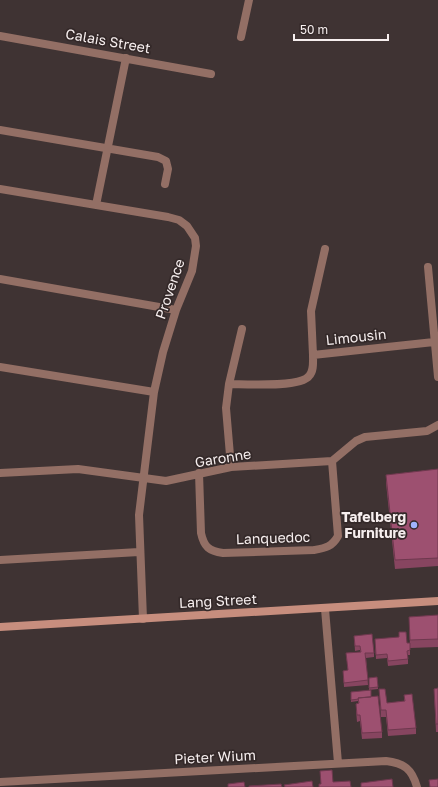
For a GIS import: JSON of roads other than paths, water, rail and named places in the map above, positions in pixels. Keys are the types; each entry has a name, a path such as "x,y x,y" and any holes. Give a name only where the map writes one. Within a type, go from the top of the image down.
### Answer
{"street":[{"path":"241,37 249,0"},
{"name":"Calais Street","path":"0,36 211,74"},
{"path":"96,205 126,58"},
{"path":"0,130 163,159 168,164 165,184"},
{"name":"Provence","path":"0,189 168,217 179,220 191,232 196,246 196,256 192,271 176,310 163,352 154,392 142,479"},
{"path":"313,355 311,311 325,249"},
{"path":"428,267 438,377"},
{"path":"0,279 176,310"},
{"path":"231,467 226,421 229,384 242,329"},
{"name":"Limousin","path":"229,384 291,383 305,380 312,371 313,355 434,342"},
{"path":"0,367 154,392"},
{"path":"332,462 356,441 365,436 427,431 438,425"},
{"name":"Garonne","path":"0,473 78,469 142,479 166,481 231,467 332,462"},
{"name":"Lanquedoc","path":"199,473 201,533 206,548 214,552 223,553 314,550 327,548 334,544 338,536 332,462"},
{"path":"142,479 139,515 139,552 143,619"},
{"path":"0,560 139,552"},
{"name":"Lang Street","path":"0,627 438,601"},
{"path":"325,608 338,763"},
{"name":"Pieter Wium","path":"0,782 386,761 397,762 408,768 413,775 417,787"}],"place":[{"name":"Tafelberg Furniture","path":"414,525"}]}
